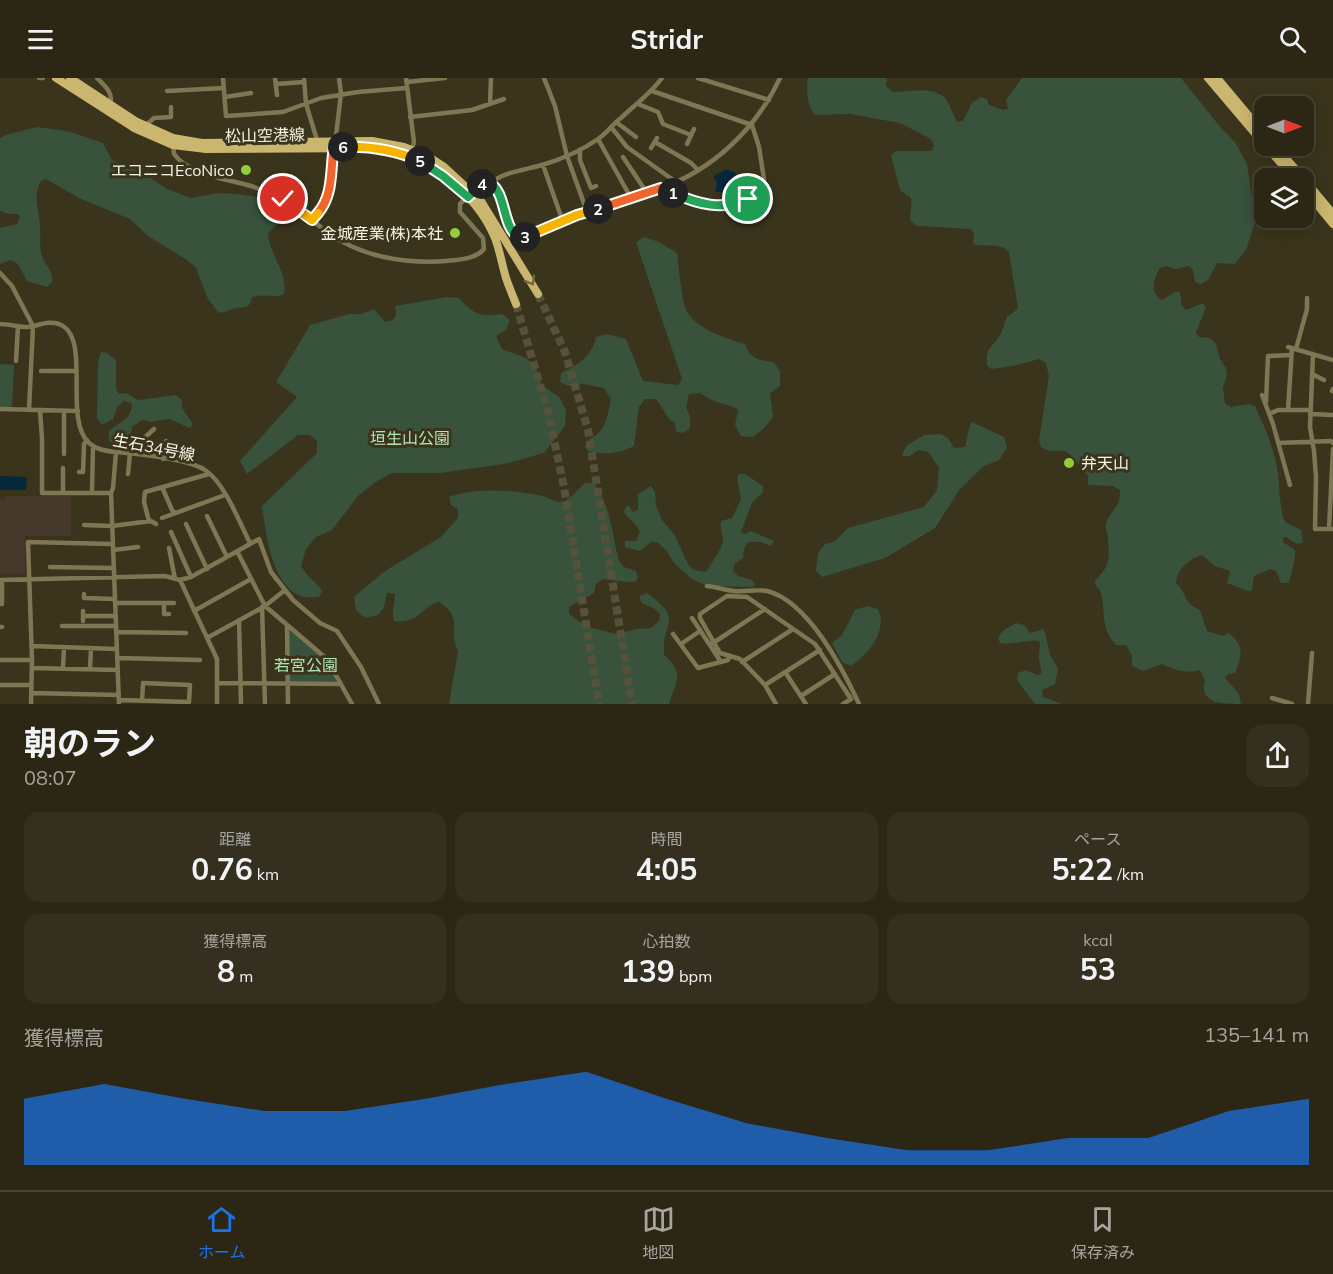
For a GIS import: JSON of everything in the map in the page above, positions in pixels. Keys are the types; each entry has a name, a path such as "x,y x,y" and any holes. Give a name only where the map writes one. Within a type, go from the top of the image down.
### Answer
{"main road":[{"name":"松山空港線","path":"56,78 134,128 206,149 372,141 412,150 436,161 495,222 538,294"},
{"name":"松山空港線","path":"70,78 110,105 173,141 317,140 374,147 406,155 434,169 470,194 492,231 516,304"},
{"path":"1208,78 1254,132"},
{"path":"1217,78 1254,122"},
{"path":"1275,156 1285,168"},
{"path":"1283,156 1294,168"},
{"path":"1314,192 1333,214"},
{"path":"1314,201 1333,224"}],"street":[{"path":"97,78 110,91 112,100 110,105"},
{"path":"223,78 225,116 283,112 321,98 406,88"},
{"path":"312,220 327,198 331,180 341,95 339,78"},
{"path":"412,150 414,142 406,80 445,78"},
{"path":"490,104 491,78"},
{"path":"544,78 555,106 567,156 587,212"},
{"path":"491,184 494,180 506,175 567,156 598,139 652,91 662,78"},
{"path":"698,78 769,100"},
{"path":"173,141 174,154 183,162 215,177 252,186 283,199 336,238 358,249 416,262 454,260 476,256 481,253 485,245 483,238 460,212 460,204 482,184 491,184 496,187 511,230 517,236 526,236 587,212 661,188 698,170 732,145 752,125 769,100 779,78"},
{"path":"277,95 276,81 304,80 306,104 317,140"},
{"path":"167,91 224,88"},
{"path":"652,91 752,125"},
{"path":"225,97 250,93"},
{"path":"410,117 472,110 504,99"},
{"path":"638,104 658,112 663,124 692,132 687,144"},
{"path":"145,126 154,118 171,117 171,107"},
{"path":"616,122 636,137"},
{"path":"661,188 709,206 735,205 756,195 764,179 764,171 752,125"},
{"path":"611,127 627,147 676,182"},
{"path":"598,139 631,198"},
{"path":"651,148 656,140 698,170"},
{"path":"580,150 580,160 591,188 596,186"},
{"path":"623,157 646,193"},
{"path":"543,165 563,222"},
{"path":"0,273 12,286 33,326 29,410"},
{"path":"1288,410 1292,348 1307,309 1307,298"},
{"name":"生石34号線","path":"0,324 33,326 47,322 63,327 70,333 74,343 80,430 87,440 93,446 116,452 190,464 210,474 225,495 250,543 258,539 272,572 293,600 320,623 337,631 361,667 379,704"},
{"path":"16,361 18,326"},
{"path":"1292,348 1333,360"},
{"path":"1313,354 1310,412 1316,477 1315,529 1331,529 1333,449"},
{"path":"1266,405 1268,356 1291,356"},
{"path":"40,371 76,371"},
{"path":"1312,374 1324,380"},
{"path":"1262,395 1290,485"},
{"path":"0,409 78,411"},
{"path":"40,410 42,493 111,493"},
{"path":"1269,414 1278,410 1288,410 1333,415"},
{"path":"64,411 64,454"},
{"path":"128,474 129,453 154,429"},
{"path":"80,472 83,472 84,444 87,440"},
{"path":"163,459 166,441"},
{"path":"1278,443 1312,441 1331,441 1333,443"},
{"path":"92,493 93,446"},
{"path":"116,452 111,493 119,699"},
{"path":"63,468 63,493"},
{"path":"149,521 144,494 210,474"},
{"path":"162,487 175,513"},
{"path":"162,518 225,495"},
{"path":"207,516 227,557"},
{"path":"84,525 112,526 149,521 156,524"},
{"path":"186,524 207,569"},
{"path":"171,532 191,577"},
{"path":"31,704 32,646 28,542 138,547"},
{"path":"0,604 2,604 1,580 165,576 178,579 191,577 207,569 250,543"},
{"path":"169,548 178,579 217,659 217,704"},
{"path":"237,551 263,606 265,704"},
{"path":"50,567 113,567"},
{"path":"194,610 251,579"},
{"path":"707,586 731,591 765,591 791,605 810,622 822,638 855,701"},
{"path":"207,638 263,606 285,590"},
{"path":"84,594 84,598 174,603"},
{"path":"776,704 765,685 742,662 736,657 723,655 713,643 699,616 727,596 747,597 820,650 855,701"},
{"path":"164,603 164,614 169,614"},
{"path":"263,606 327,658 352,704"},
{"path":"713,643 765,609"},
{"path":"83,616 116,616"},
{"path":"692,618 721,662"},
{"path":"239,620 241,704"},
{"path":"287,625 288,704"},
{"path":"62,626 186,633"},
{"path":"742,662 793,629"},
{"path":"681,644 700,632"},
{"path":"673,634 698,668 728,660 730,656"},
{"path":"32,646 117,649"},
{"path":"63,668 64,647"},
{"path":"90,669 91,648"},
{"path":"765,685 820,650"},
{"path":"1308,704 1312,652"},
{"path":"117,658 200,660"},
{"path":"0,660 32,660"},
{"path":"32,668 117,670"},
{"path":"786,672 806,704"},
{"path":"801,696 835,674"},
{"path":"218,682 341,684"},
{"path":"31,693 142,701 189,702 190,685 143,683 142,701"},
{"path":"0,685 31,685"},
{"path":"1272,698 1292,704"},
{"path":"843,704 855,701"}],"shaded area":[{"path":"6,496 71,496 71,536 25,536 25,573 0,574 0,500 5,500"}],"green space":[{"path":"808,78 887,78 886,86 893,92 921,90 941,95 946,99 957,122 963,121 972,103 981,97 987,99 989,105 1003,110 1008,109 1006,100 1022,78 1181,78 1235,142 1247,164 1254,205 1254,225 1246,250 1235,264 1217,263 1208,280 1201,284 1195,282 1193,270 1189,266 1176,269 1166,266 1160,268 1154,289 1162,300 1179,292 1181,305 1186,310 1203,303 1206,308 1196,332 1199,337 1210,338 1216,344 1220,359 1226,368 1227,375 1223,388 1225,403 1231,407 1248,404 1255,406 1275,456 1285,522 1301,530 1303,543 1297,544 1286,537 1283,538 1283,542 1295,550 1289,583 1281,583 1276,571 1270,569 1254,576 1252,590 1248,591 1227,583 1230,571 1215,566 1202,555 1184,565 1177,578 1176,583 1183,591 1187,601 1200,610 1207,631 1223,636 1229,633 1238,642 1241,651 1235,673 1228,674 1225,678 1239,694 1241,704 1220,703 1209,698 1205,694 1205,680 1200,670 1181,671 1162,664 1143,671 1132,666 1132,656 1126,645 1116,645 1111,638 1106,626 1101,593 1095,580 1108,561 1106,524 1119,502 1120,490 1113,486 1088,485 1088,475 1070,454 1041,447 1039,440 1049,376 1046,363 1039,359 991,369 987,365 989,350 1003,329 1007,317 1018,307 1009,253 998,246 975,245 971,229 917,226 910,220 911,198 899,187 891,155 896,151 931,151 934,145 931,139 900,123 850,114 815,115 810,107"},
{"path":"37,127 67,131 103,143 112,160 141,172 167,189 191,198 219,193 237,194 257,197 284,207 284,217 268,233 271,248 283,278 284,294 252,297 250,304 246,307 218,312 208,299 196,268 187,260 148,236 130,219 81,199 46,179 42,180 39,186 37,197 41,252 51,272 52,282 47,287 27,281 18,264 11,260 0,264 0,228 17,224 20,217 18,214 0,211 0,138"},
{"path":"644,237 659,242 677,253 684,301 692,319 714,333 745,344 752,356 773,362 780,371 780,386 770,393 773,417 753,437 741,436 735,425 738,410 711,400 700,393 689,394 686,408 690,416 690,428 683,433 676,431 675,423 670,420 656,399 645,399 639,407 634,446 623,451 606,453 588,451 585,447 589,439 599,433 602,428 611,399 604,388 583,384 568,386 560,382 561,373 588,355 596,337 607,334 626,339 643,381 678,385 682,379 636,242"},
{"name":"垣生山公園","path":"447,297 459,298 473,311 483,315 502,314 510,320 506,330 496,336 502,349 526,358 536,367 542,385 560,398 566,411 565,426 544,453 504,464 440,473 392,473 377,481 358,496 332,530 316,537 306,549 301,566 322,591 319,597 300,596 290,590 276,569 268,543 262,506 317,453 317,441 310,435 298,435 247,474 240,461 297,397 276,382 310,325 374,309 385,322 393,320 396,315 395,306"},
{"path":"101,352 107,353 116,360 116,389 119,394 126,393 138,400 176,395 182,400 182,408 193,424 190,428 169,419 150,422 142,420 132,427 129,446 117,446 109,441 109,431 127,417 132,403 123,401 117,408 113,419 102,425 97,418 98,362"},
{"path":"0,364 14,365 12,407 0,407"},
{"path":"972,422 1004,437 1007,448 999,460 984,466 960,489 935,528 885,558 822,577 816,571 818,553 825,544 834,542 848,528 924,507 937,490 939,467 928,452 918,450 910,456 902,456 906,446 924,435 941,434 948,438 954,448 965,447"},
{"path":"739,474 745,474 763,486 763,492 752,503 741,532 745,534 751,531 774,541 771,546 760,542 748,542 743,558 734,564 733,571 738,576 752,580 755,585 753,587 707,586 692,579 674,563 666,550 657,542 651,542 640,551 625,547 625,541 636,541 640,532 624,512 626,506 629,506 633,512 638,510 638,494 651,486 655,492 656,506 662,520 674,534 688,564 693,570 706,572 723,541 721,521 732,518 741,499 737,478"},
{"path":"585,483 594,483 600,492 608,511 619,561 624,567 636,571 638,578 635,582 603,579 596,584 594,593 569,607 569,614 585,626 616,634 651,628 659,621 660,614 642,603 639,596 647,593 659,602 669,615 664,655 671,661 677,672 669,704 449,704 458,651 454,637 454,619 447,608 439,602 415,618 394,621 395,594 387,593 384,607 378,615 365,618 356,610 354,597 385,571 441,537 458,518 458,509 451,505 449,497 471,492 508,491 542,496 560,502 570,497"},
{"path":"867,606 878,609 881,625 879,633 870,648 851,666 842,662 832,643 842,635 855,610"},
{"path":"1016,623 1024,625 1030,633 1043,629 1045,632 1050,655 1058,669 1055,684 1042,690 1043,697 1062,704 1035,704 1017,680 1018,673 1026,670 1037,675 1041,674 1041,671 1039,641 1000,643 998,637 1004,630"},
{"name":"若宮公園","path":"288,628 327,661 337,680 334,683 289,682"}],"water":[{"path":"726,169 735,173 736,179 746,183 732,195 715,191 717,183 715,175"},
{"path":"0,476 27,477 26,490 0,490"}],"tunnel":[{"path":"538,294 565,352 588,430 632,704"},
{"path":"516,304 548,412 564,487 599,704"}],"place":[{"name":"エコニコEcoNico","path":"246,170"},
{"name":"金城産業(株)本社","path":"455,233"},
{"name":"弁天山","path":"1069,463"}],"route":[{"path":"283,199 312,220 327,198 334,147 350,146 374,147 418,160 434,169 468,197 482,184 493,185 496,187 513,234 522,238 577,215 661,188 709,206 735,205 748,199"}]}
